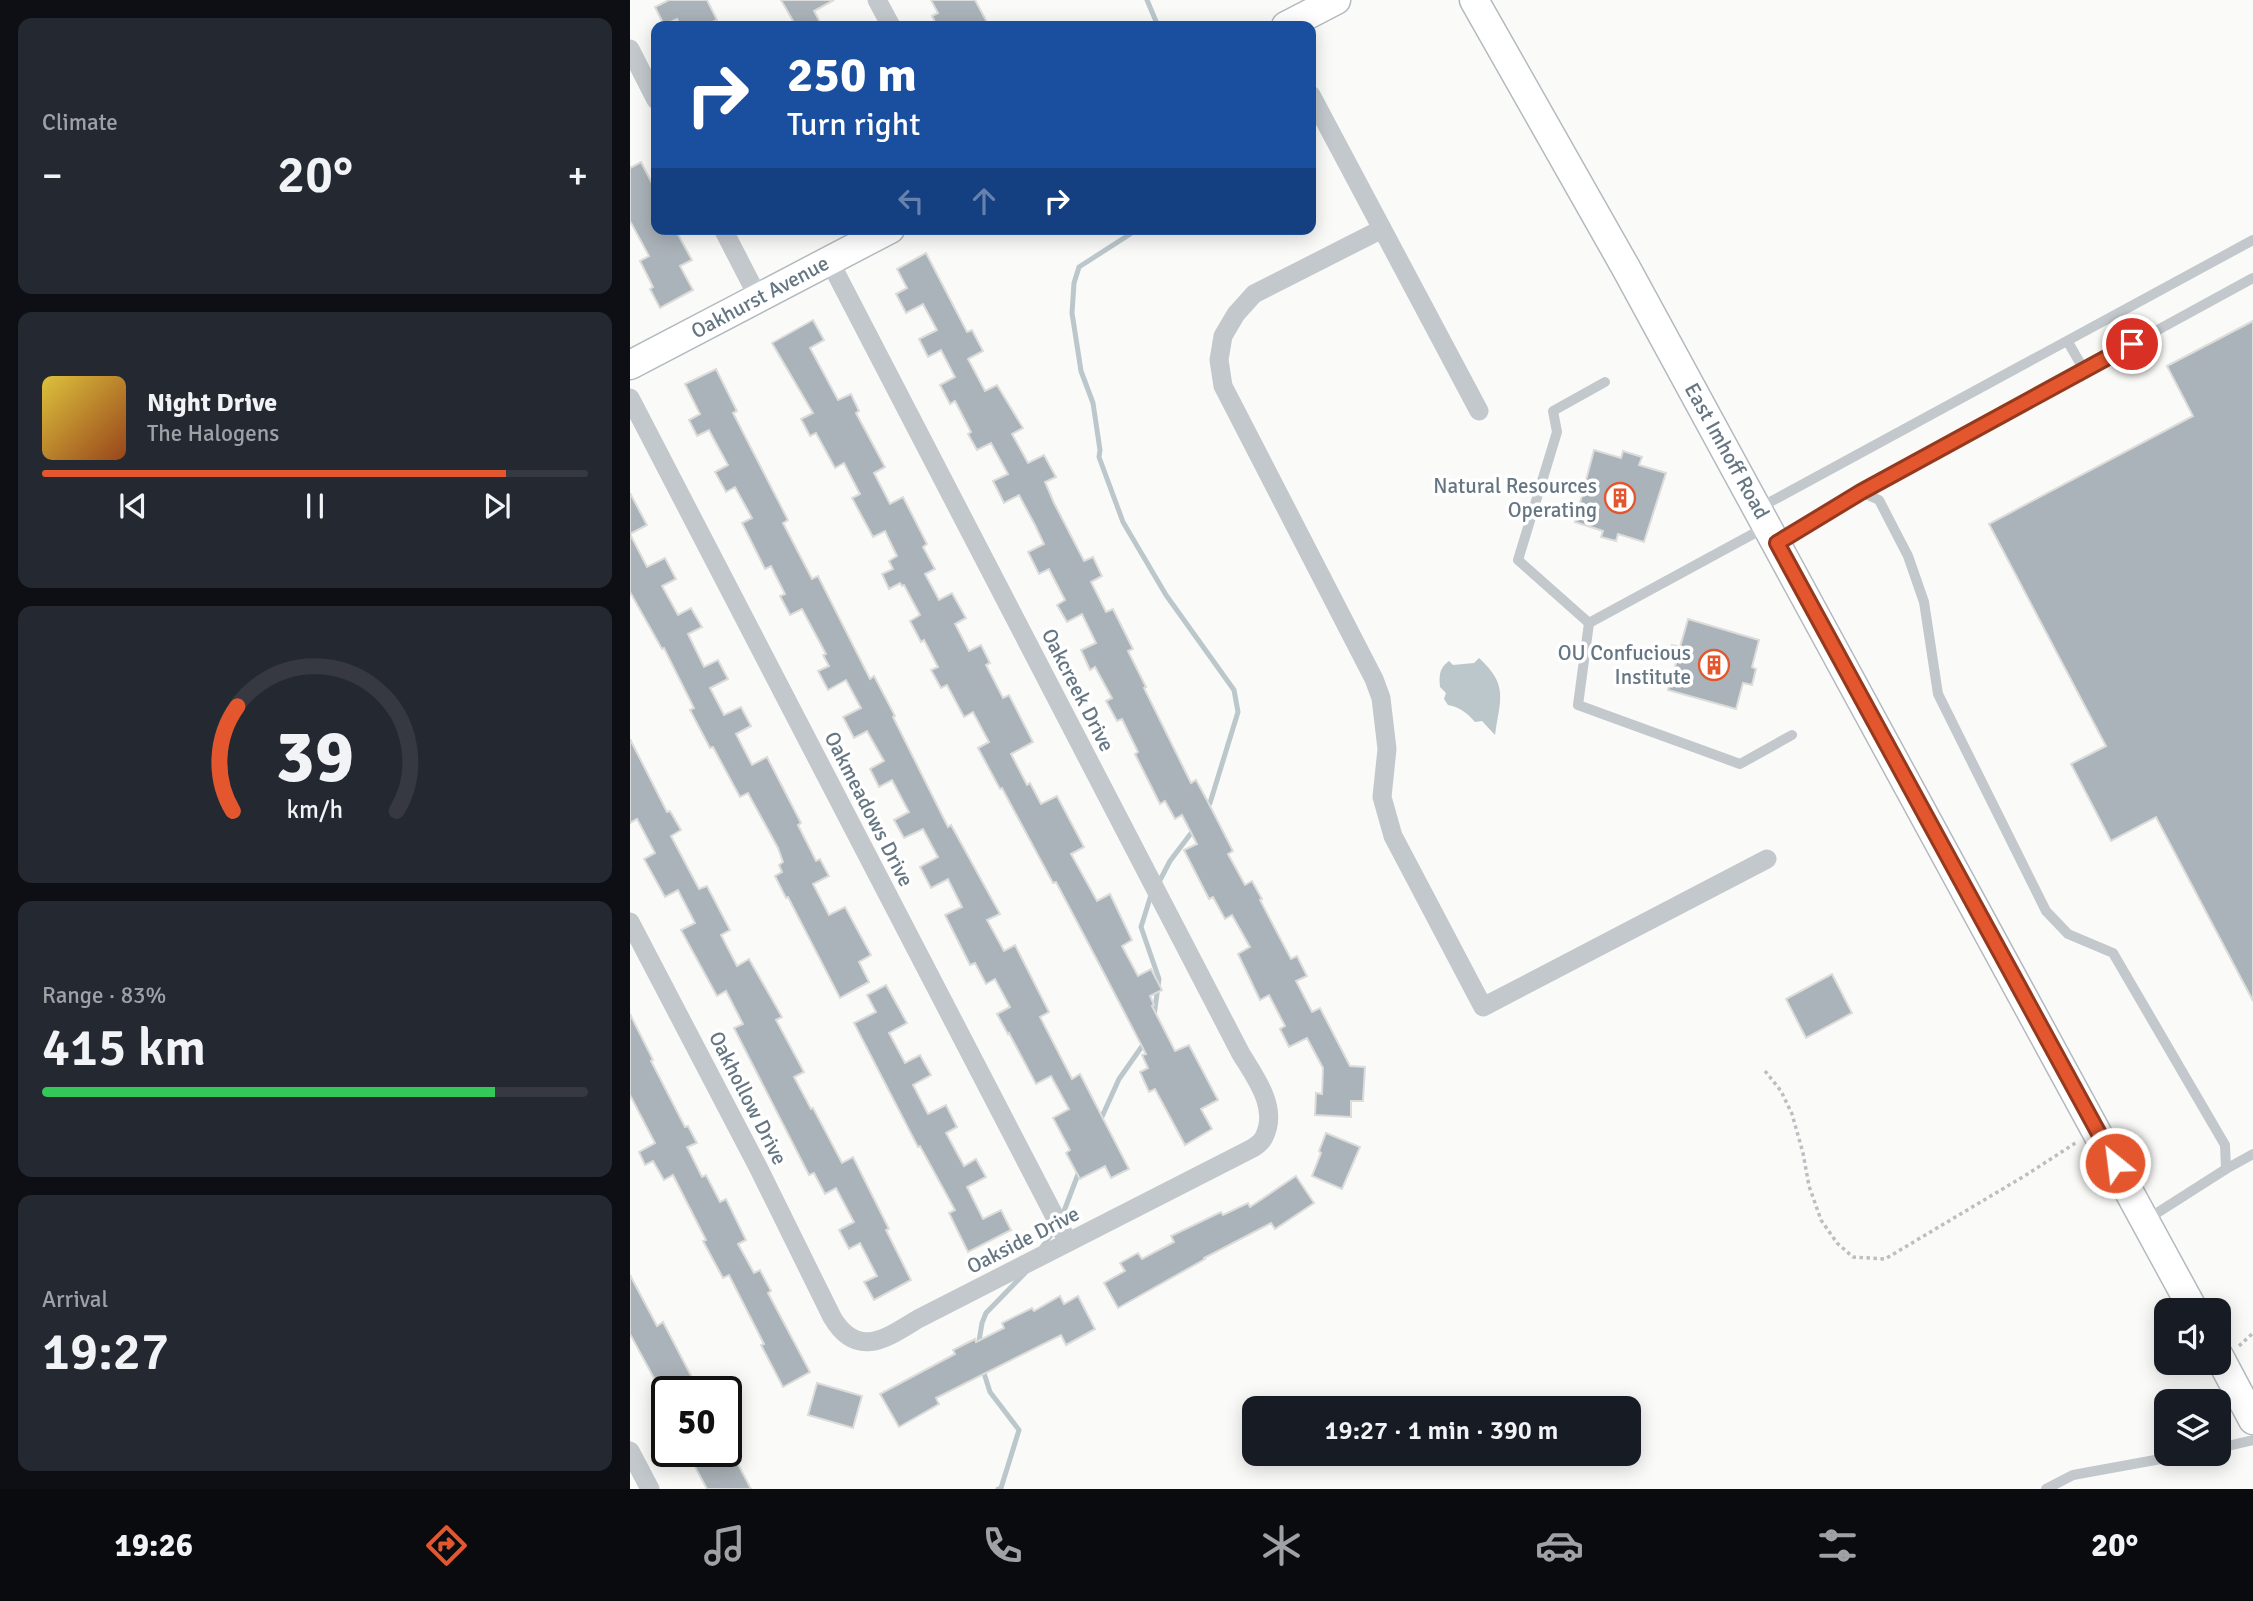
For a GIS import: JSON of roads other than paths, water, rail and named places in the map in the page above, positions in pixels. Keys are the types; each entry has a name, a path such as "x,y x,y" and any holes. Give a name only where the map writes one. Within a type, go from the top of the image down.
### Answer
{"main road":[{"path":"1296,21 1336,0"},
{"name":"East Imhoff Road","path":"1474,0 1768,526 2187,1298"},
{"name":"Oakhurst Avenue","path":"630,365 878,235"},
{"path":"2229,1375 2253,1420"}],"street":[{"path":"877,0 888,21"},
{"path":"630,49 651,90"},
{"path":"1316,104 1479,411"},
{"path":"1382,229 1254,294 1236,314 1223,335 1219,360 1223,386 1374,679 1381,698 1387,749 1382,797 1393,836 1483,1007 1767,859"},
{"path":"726,235 758,298"},
{"name":"Oakcreek Drive","path":"829,260 1265,1098 1268,1122 1265,1137 1259,1144"},
{"name":"Oakmeadows Drive","path":"630,398 1051,1209 1065,1241"},
{"name":"Oakhollow Drive","path":"630,922 824,1297"},
{"name":"Oakside Drive","path":"824,1297 840,1330 856,1339 876,1342 884,1340 918,1319 1065,1241 1259,1144"},
{"path":"630,1451 650,1489"}],"lane":[{"path":"1589,623 1768,526 2068,342 2253,240"},
{"path":"1768,526 1861,492 2253,278"},
{"path":"2068,342 2084,370"},
{"path":"1589,623 1518,560 1557,432 1553,411 1605,382"},
{"path":"1861,492 1879,500 1908,556 1924,602 1938,694 2046,911 2068,934 2113,953 2225,1145 2226,1169"},
{"path":"1589,623 1578,705 1740,764 1792,735"},
{"path":"2146,1220 2253,1154"},
{"path":"2231,1445 2253,1440"},
{"path":"2046,1489 2073,1475 2154,1460"}],"waterway":[{"path":"1147,0 1156,21"},
{"path":"1129,235 1079,267 1074,283 1072,313 1081,371 1093,403 1099,457 1123,522 1166,595 1234,690 1238,712 1210,803 1205,810"},
{"path":"1158,884 1170,861 1195,828"},
{"path":"1151,895 1141,927 1159,979 1154,1016"},
{"path":"1100,1121 1119,1079 1145,1042"},
{"path":"1061,1219 1080,1169"},
{"path":"1042,1247 1055,1230"},
{"path":"978,1347 986,1313 1025,1273"},
{"path":"983,1370 990,1392 1019,1430 1001,1488 998,1489"}],"place":[{"name":"Natural Resources Operating","path":"1620,498"},
{"name":"OU Confucious Institute","path":"1714,665"}]}
